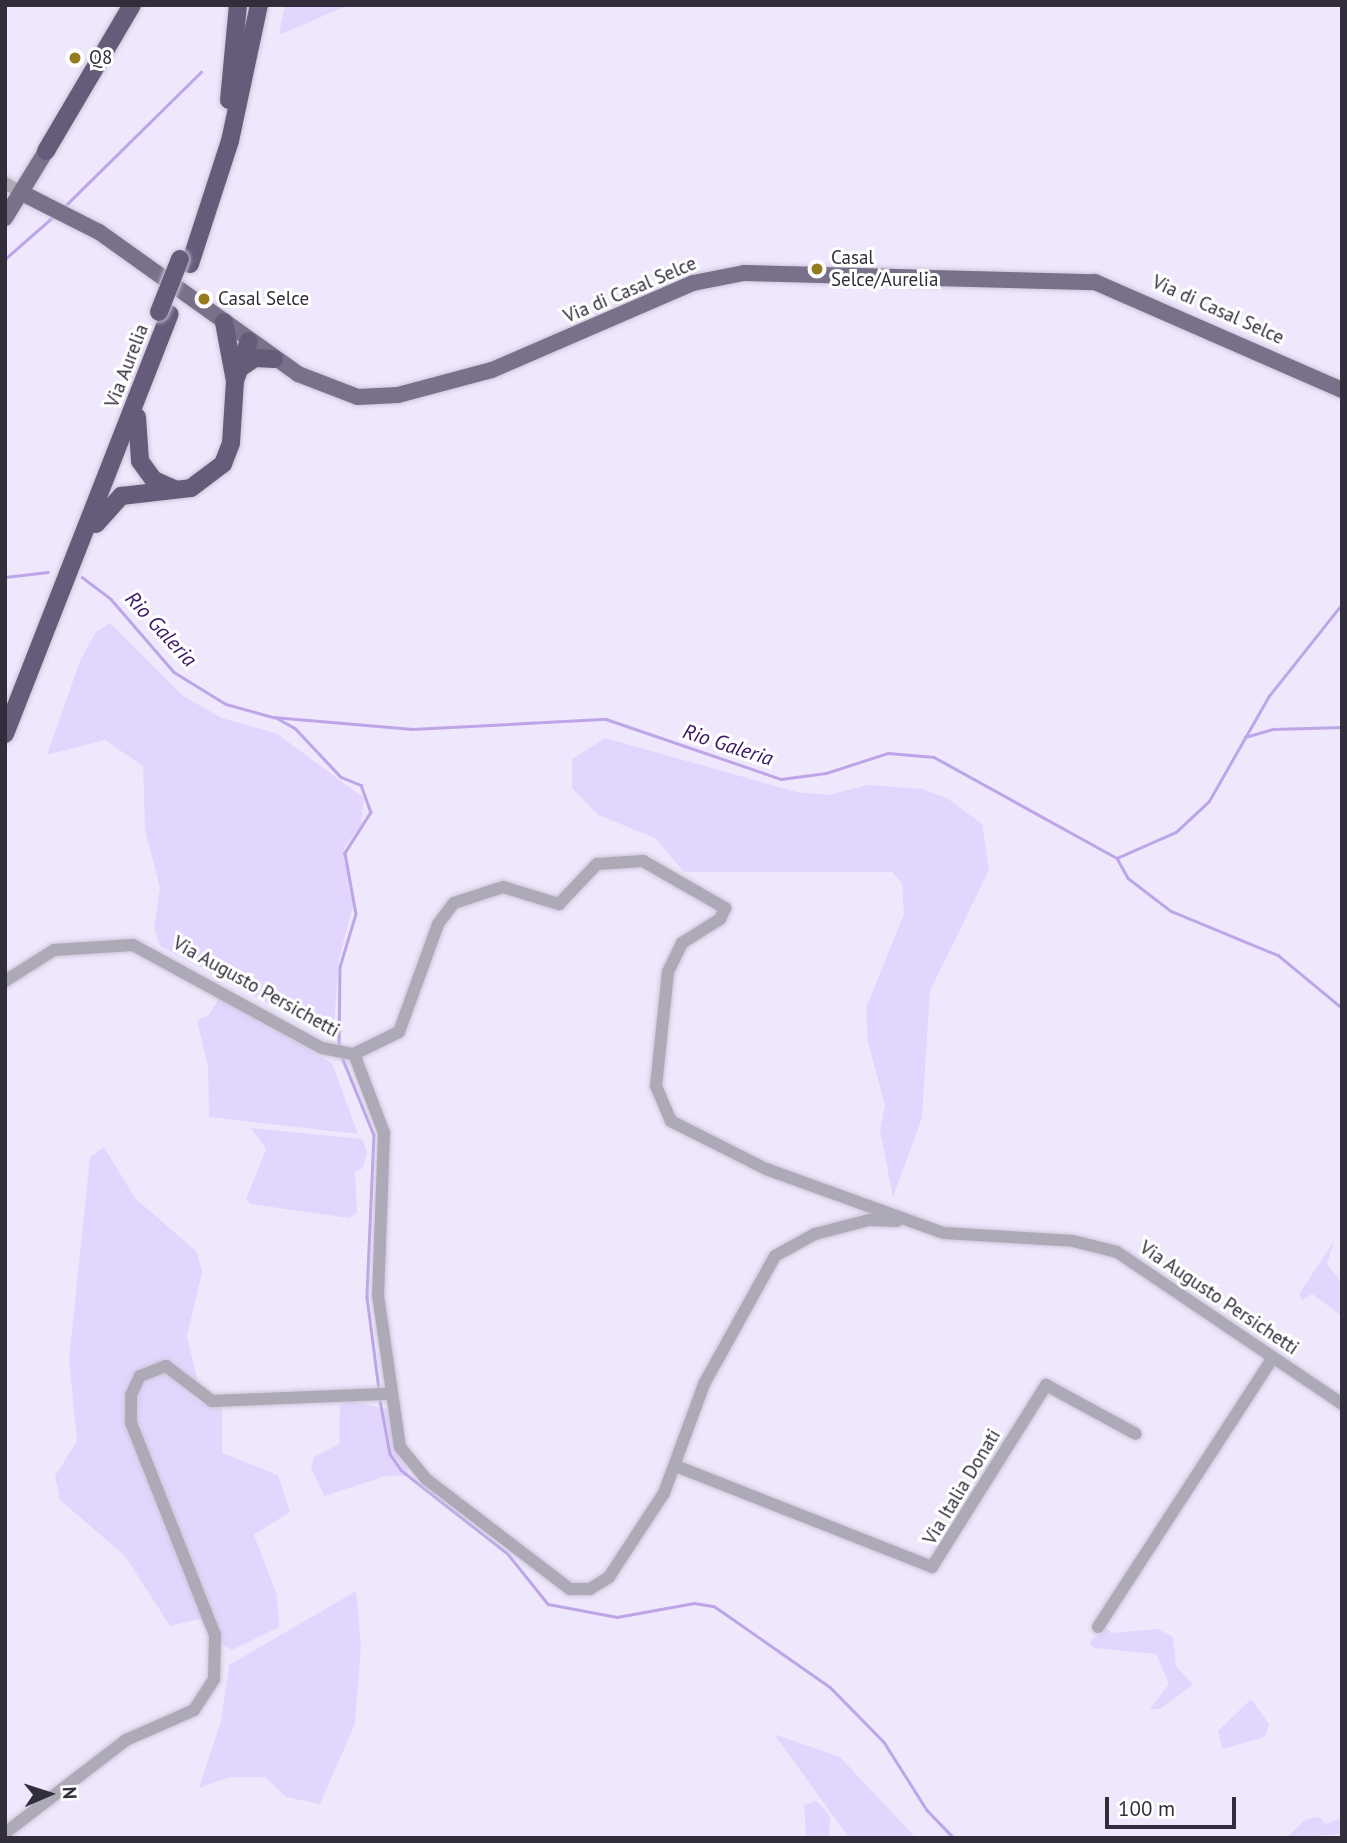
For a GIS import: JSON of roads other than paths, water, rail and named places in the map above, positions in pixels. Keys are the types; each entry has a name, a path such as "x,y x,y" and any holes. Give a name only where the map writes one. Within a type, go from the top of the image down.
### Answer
{"highway":[{"path":"46,151 132,5"},
{"path":"229,100 238,5"},
{"name":"Via Aurelia","path":"185,261 229,100 248,5"},
{"name":"Via Aurelia","path":"5,701 71,566 230,141 259,5"},
{"path":"165,313 134,435 148,474 178,490"},
{"name":"Via Aurelia","path":"5,733 67,546 165,313"},
{"path":"224,322 236,370"},
{"path":"71,566 116,499 178,490 205,482 225,461 236,370 249,341"},
{"path":"236,370 255,358 274,359"}],"main road":[{"path":"5,218 46,151"},
{"name":"Via di Casal Selce","path":"22,193 99,232 274,359 321,387 379,398 515,362 717,276 1043,276 1116,288 1342,390"}],"street":[{"path":"5,183 22,193"},
{"name":"Via Augusto Persichetti","path":"5,981 54,950 137,946 346,1054 399,1032 439,921 454,903 503,887 555,905 603,862 643,861 725,908 720,919 682,943 667,972 656,1079 664,1114 766,1169 953,1235 1109,1249 1342,1404"},
{"path":"346,1054 385,1136 378,1281 382,1395 397,1441 412,1465 570,1590 590,1589 609,1577 676,1466 704,1384 775,1256 815,1234 904,1219"},
{"path":"1098,1627 1273,1358"},
{"path":"5,1833 126,1740 194,1710 214,1679 215,1635 132,1427 130,1399 140,1376 166,1366 212,1401 382,1395"},
{"name":"Via Italia Donati","path":"676,1466 932,1567 1046,1385 1136,1434"}],"waterway":[{"path":"65,206 201,72"},
{"path":"5,259 55,215"},
{"name":"Rio Galeria","path":"5,577 48,572"},
{"name":"Rio Galeria","path":"82,577 111,599 174,672 226,704 273,717 412,729 606,719 781,779 826,773 888,753 934,757 1117,858 1128,878 1171,911 1278,955 1342,1008"},
{"path":"1117,858 1176,832 1209,801 1269,696 1342,604"},
{"path":"275,717 295,728 341,777 361,785 371,812 345,853 356,914 340,967 339,1046"},
{"path":"1245,737 1273,729 1342,727"},
{"path":"342,1057 374,1135 367,1297 379,1389"},
{"path":"380,1400 390,1454 401,1470 508,1554 548,1604 617,1617 694,1603 714,1606 830,1687 884,1742 927,1810 954,1838"}],"place":[{"name":"Q8","path":"75,58"},
{"name":"Casal Selce/Aurelia","path":"817,269"},
{"name":"Casal Selce","path":"204,299"}]}
